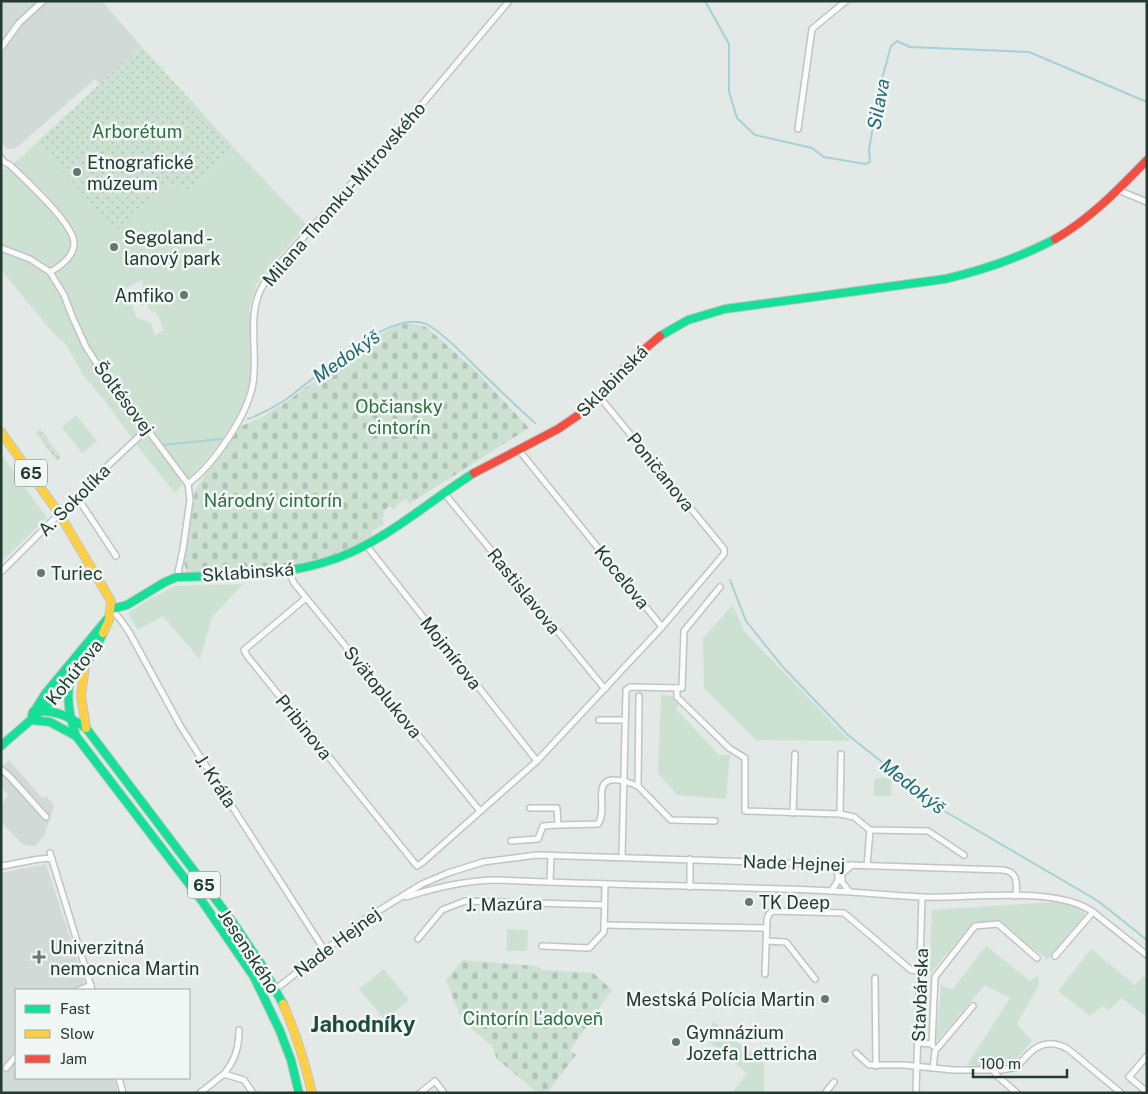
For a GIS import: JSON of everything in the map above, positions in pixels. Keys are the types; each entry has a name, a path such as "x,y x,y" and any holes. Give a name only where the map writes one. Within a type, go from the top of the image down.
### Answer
{"main road":[{"name":"Sklabinská","path":"177,577 289,572 338,558 366,545 480,469 548,435 574,419 586,410 648,345 674,326 690,318 732,307 945,279 974,273 1005,263 1029,253 1068,232 1093,213 1147,160"},
{"name":"65","path":"1,432 60,515 111,601 111,609"},
{"path":"111,609 127,605 164,582 177,577"},
{"name":"Kohútova","path":"32,716 41,711 85,664 105,634 111,609"},
{"name":"Kohútova","path":"1,746 32,716 96,629 108,618"},
{"name":"Jesenského","path":"75,659 68,682 67,700 69,718 76,736 222,929 259,985 291,1058 299,1093"},
{"name":"Jesenského","path":"85,664 80,700 86,728"},
{"name":"Jesenského","path":"41,711 54,711 86,728 242,935 276,989 300,1046 312,1093"},
{"name":"Jesenského","path":"32,716 53,722 76,736"},
{"path":"259,985 276,989 268,1002"}],"street":[{"path":"1,48 19,23 42,1"},
{"name":"Milana Thomku-Mitrovského","path":"188,484 198,475 223,444 247,404 253,385 254,374 256,304 264,284 282,261 408,122 509,1"},
{"path":"798,129 812,29 846,1"},
{"path":"2,162 10,164 46,201 73,236 74,244 70,256 59,267 50,272"},
{"path":"1118,190 1147,202"},
{"name":"Šoltésovej","path":"1,248 30,259 50,272 64,295 86,347 101,370 188,484"},
{"name":"Poničanova","path":"598,396 724,549"},
{"name":"A. Sokolíka","path":"1,572 147,429"},
{"name":"Koceľova","path":"518,449 662,627 724,554 724,549"},
{"path":"177,577 190,500 188,484"},
{"name":"Rastislavova","path":"444,493 605,689"},
{"path":"77,497 116,556"},
{"name":"Mojmírova","path":"366,545 537,761"},
{"path":"2,562 7,567"},
{"name":"Svätoplukova","path":"289,572 294,583 480,811"},
{"path":"720,587 684,632 680,688 677,697 729,748 746,758 745,811 840,814 854,817 870,830 928,831 964,856"},
{"name":"Pribinova","path":"306,598 244,650 417,866 424,862 480,811"},
{"name":"J. Kráľa","path":"111,609 129,632 181,727 325,950"},
{"path":"480,811 537,761 662,627"},
{"path":"622,857 626,690 630,687 680,688"},
{"path":"638,786 639,696"},
{"path":"599,720 624,720"},
{"path":"793,813 795,754"},
{"path":"840,814 841,754"},
{"path":"1,770 10,776 46,817"},
{"path":"511,841 538,839 543,826 598,824 601,819 601,790 610,781 625,781 638,786 671,820 715,821"},
{"path":"530,808 557,808 558,825"},
{"path":"867,866 870,830"},
{"path":"1,866 51,856 91,988"},
{"name":"Nade Hejnej","path":"276,989 362,921 422,884 483,862 523,856 690,859 1008,871 1015,876 1017,882 1016,896"},
{"path":"550,882 551,856"},
{"path":"690,859 690,887"},
{"path":"829,864 838,874 838,881 831,890"},
{"path":"849,891 842,882 842,874 852,865"},
{"name":"Nade Hejnej","path":"400,898 452,883 468,881 831,890 922,897 1016,896 1066,900 1083,905 1147,955"},
{"path":"542,946 589,948 604,932 605,884"},
{"name":"Stavbárska","path":"916,1093 922,897"},
{"name":"J. Mazúra","path":"418,939 442,910 465,902 604,905"},
{"path":"765,974 767,928 769,914 773,911 844,913 911,970 919,971"},
{"path":"1055,956 1093,912"},
{"path":"936,1051 932,1044 935,977 975,926 998,924 1038,958"},
{"path":"604,925 767,928"},
{"path":"766,941 786,942 815,979"},
{"path":"876,978 876,1066"},
{"path":"933,1068 936,1051 973,1006"},
{"path":"200,1093 224,1074 233,1062 239,1044 239,1030"},
{"path":"918,1043 932,1044"},
{"path":"856,1053 869,1065 876,1066 1010,1070 1017,1067 1026,1056 1038,1047 1046,1044 1060,1044 1121,1093"},
{"path":"1147,1056 1129,1077 1147,1092"},
{"path":"6,1068 15,1057"},
{"path":"994,1070 996,1075 1017,1093"},
{"path":"224,1074 244,1080 253,1093"},
{"path":"119,1079 123,1093"},
{"path":"420,1093 435,1081 444,1093"},
{"path":"825,1093 834,1082"}],"shaded area":[{"path":"1,1 102,1 141,46 100,84 95,79 16,148 10,149 7,149 1,142"},
{"path":"9,760 43,799 46,796 54,805 45,834 36,846 23,845 1,822 1,806 8,795 1,787 1,768"},
{"name":"Univerzitná nemocnica Martin","path":"46,864 87,989 15,989 15,1079 114,1079 118,1093 1,1093 1,873"}],"green space":[{"name":"Arborétum","path":"141,46 234,148 188,191 165,183 116,230 36,143"},
{"path":"36,143 116,229 165,183 188,191 234,148 307,225 269,267 256,285 249,311 252,316 250,378 240,411 211,455 175,493 84,376 65,343 53,333 1,270 1,171 18,160","holes":["143,280 143,291 136,294 141,306 146,304 151,311 157,314 163,330 155,336 151,323 137,318 125,288"]},
{"path":"406,324 426,327 475,370 529,428 409,504 406,499 396,505 397,507 393,510 390,506 383,511 385,515 381,518 384,523 372,532 372,536 328,558 282,568 235,572 187,573 183,559 188,541 195,490 239,427 264,416 289,400 367,342 394,327"},
{"path":"76,415 97,441 82,453 62,427"},
{"path":"40,429 61,457 57,461 36,433"},
{"path":"1,454 47,518 3,560 1,559"},
{"path":"243,584 212,617 200,659 163,616 138,630 128,613 153,597 176,586"},
{"path":"733,605 744,631 850,741 756,740 704,688 703,638"},
{"path":"661,695 673,696 679,703 676,709 719,755 730,755 726,799 677,795 658,773"},
{"path":"874,778 892,778 891,796 874,796"},
{"path":"1054,902 1077,906 1085,915 1048,960 998,921 971,925 929,975 932,910"},
{"path":"507,929 528,930 527,951 506,951"},
{"path":"986,946 1030,981 1038,975 1039,984 1017,1024 1032,1041 1014,1062 984,1067 967,1065 1010,998 985,985 936,1042 941,985 952,990"},
{"path":"1091,949 1135,985 1143,976 1147,979 1147,1017 1121,998 1109,1010 1103,1006 1090,1016 1058,991"},
{"name":"Cintorín Ľadoveň","path":"462,960 536,966 543,970 593,973 612,990 570,1050 576,1055 547,1093 538,1093 497,1059 492,1046 462,1021 446,980"},
{"path":"384,969 409,1000 385,1020 359,989"},
{"path":"714,1022 764,1064 764,1093 732,1093 747,1073 702,1036"}],"waterway":[{"name":"Silava","path":"705,1 729,44 729,92 737,118 755,135 812,148 824,157 865,164 870,162 869,149 881,82 891,46 897,41 910,47 1029,52 1147,102"},
{"name":"Medokýš","path":"248,419 267,411 285,400 333,362 375,335 395,325 413,322 428,325 446,338 535,423"},
{"name":"Medokýš","path":"162,445 221,439"},
{"name":"Medokýš","path":"730,580 746,621 782,666 848,735 941,809 1098,901 1147,940"}],"traffic: fast":[{"path":"660,336 688,320 725,309 945,279 1015,258 1055,239"},
{"path":"111,609 127,605 165,582 177,577 268,573 291,570 335,559 387,533 474,473"},
{"path":"32,715 45,694 108,618"},
{"path":"1,746 72,680 95,649 103,633"},
{"path":"75,659 68,698 70,716 76,736 202,901 254,977 280,1031 291,1060 299,1093"},
{"path":"33,712 41,711 61,714 86,728 232,921 261,964 283,1004"},
{"path":"31,720 50,722 76,736"}],"traffic: slow":[{"path":"1,432 60,515 111,601 109,620 103,633"},
{"path":"85,665 81,696 86,728"},
{"path":"283,1004 300,1048 312,1093"}],"traffic: jam":[{"path":"1055,239 1092,213 1147,160"},
{"path":"474,473 558,429 583,412 632,360 660,336"}],"place":[{"name":"Etnografické múzeum","path":"77,172"},
{"name":"Segoland - lanový park","path":"114,247"},
{"name":"Amfiko","path":"184,295"},
{"name":"Turiec","path":"41,573"},
{"name":"TK Deep","path":"749,902"},
{"name":"Univerzitná nemocnica Martin","path":"39,957"},
{"name":"Mestská Polícia Martin","path":"825,999"},
{"name":"Gymnázium Jozefa Lettricha","path":"676,1042"}],"district":[{"name":"Jahodníky","path":"363,1024"}],"park label":[{"name":"Občiansky cintorín","path":"399,416"},
{"name":"Národný cintorín","path":"273,500"}]}
